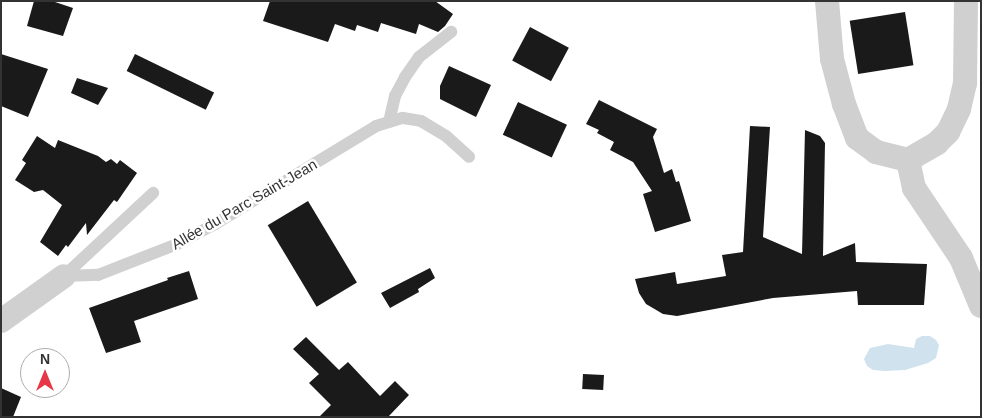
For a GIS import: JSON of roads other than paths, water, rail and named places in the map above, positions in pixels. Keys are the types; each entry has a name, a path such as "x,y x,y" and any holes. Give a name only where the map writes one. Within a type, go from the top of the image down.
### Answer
{"street":[{"path":"827,1 832,59 844,104 857,138 876,152 908,160 937,143 948,132 959,109 966,83 966,1"},
{"path":"908,160 914,188 961,258 981,306"},
{"path":"1,321 64,276"}],"lane":[{"path":"389,122 395,96 405,77 419,57 451,32"},
{"name":"Allée du Parc Saint-Jean","path":"64,276 98,275 177,244 215,224 376,126 389,122 403,118 421,121 446,136 469,157"},
{"path":"64,276 153,193"}],"water":[{"path":"922,336 930,336 939,345 936,358 928,363 905,370 885,371 873,370 867,366 864,359 870,348 888,344 914,348 916,339"}]}
